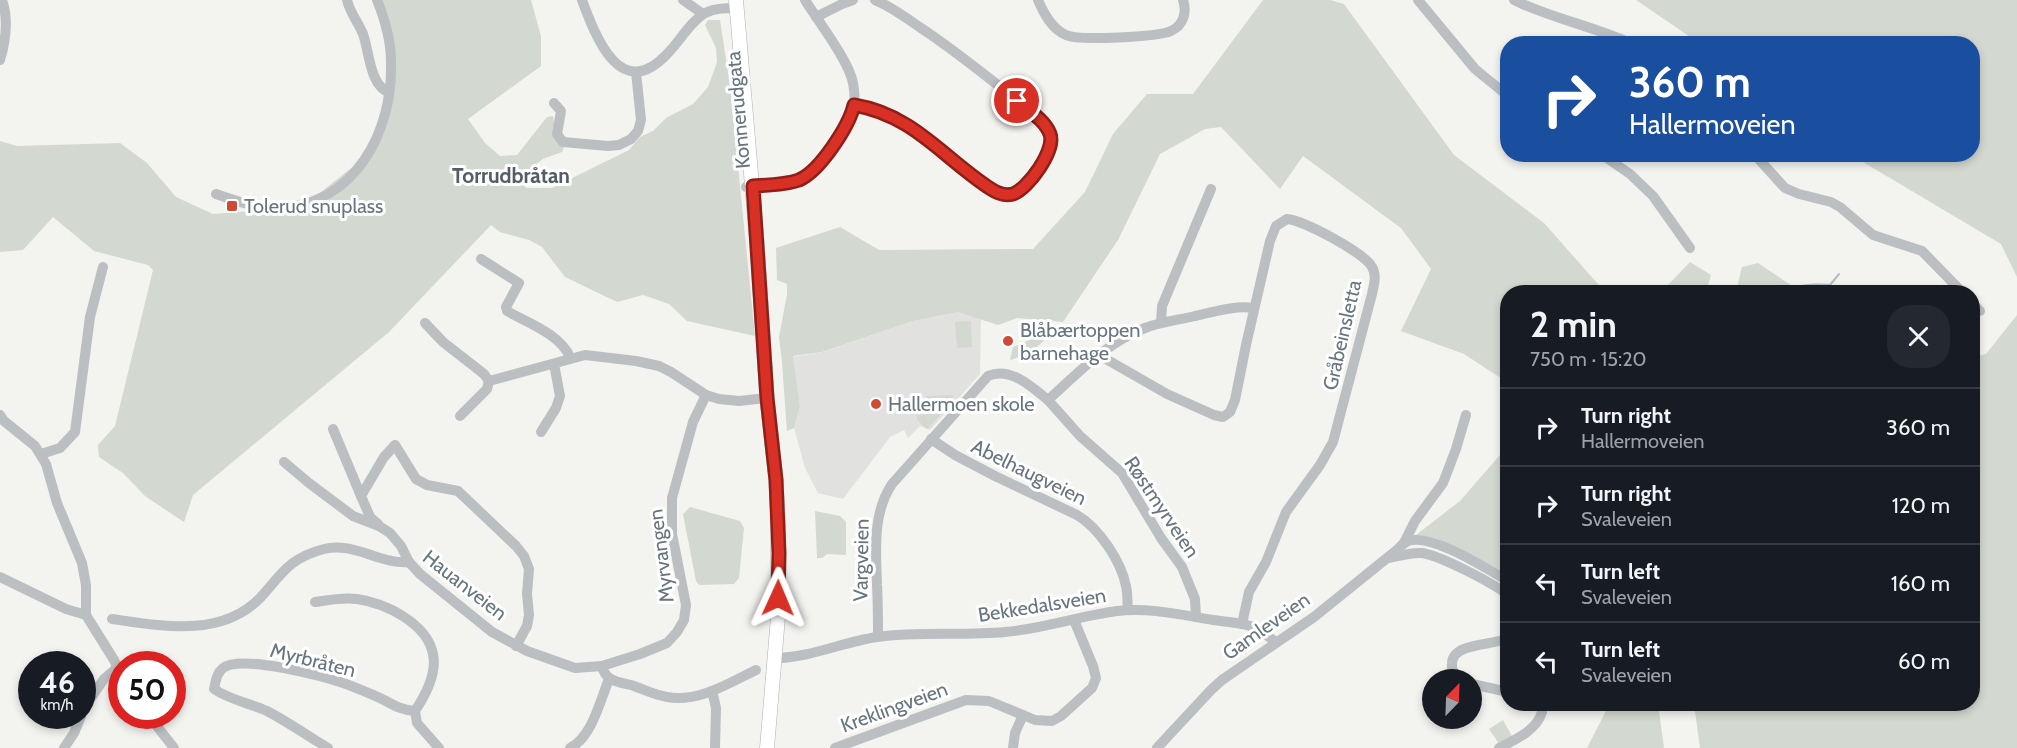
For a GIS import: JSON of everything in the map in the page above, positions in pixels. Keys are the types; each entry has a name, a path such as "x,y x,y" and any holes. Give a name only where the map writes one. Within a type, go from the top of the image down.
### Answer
{"main road":[{"name":"Konnerudgata","path":"733,4 776,480 779,553 778,617 767,748"}],"street":[{"path":"0,60 6,26 2,0"},
{"path":"347,0 355,22 362,33 371,68 380,87 390,92"},
{"path":"216,194 251,205 282,207 307,202 334,190 354,174 373,148 382,125 390,92 392,60 387,28 377,0"},
{"path":"582,0 598,39 610,58 622,68 636,72 653,67 662,60 703,14 733,4"},
{"path":"683,0 703,14"},
{"path":"749,187 800,180 812,171 841,134 854,105 851,75 805,0"},
{"path":"816,17 853,0"},
{"path":"854,105 875,110 909,125 986,186 1002,194 1014,194 1021,189 1041,164 1052,141 1049,131 1036,117 942,42 875,0"},
{"path":"1038,0 1049,20 1059,31 1070,37 1086,39 1171,31 1185,15 1183,0"},
{"path":"1418,0 1475,69 1500,89"},
{"path":"1514,0 1549,16 1614,36"},
{"path":"554,103 561,111 557,134 563,142 608,146 626,142 635,136 640,125 636,72"},
{"path":"1613,162 1648,190 1689,248"},
{"path":"1761,162 1785,188 1799,195 1822,199 1840,207 1873,235 1922,250 1955,285"},
{"path":"1161,323 1162,306 1211,189"},
{"name":"Gråbeinsletta","path":"1100,355 1167,394 1223,417 1230,412 1235,400 1254,308 1272,232 1276,226 1287,219 1300,222 1360,254 1373,268 1375,280 1372,294 1333,442 1320,465 1286,512 1266,562 1250,592 1242,624"},
{"path":"481,259 519,284 508,301 507,310 550,336 567,350 570,357"},
{"path":"41,454 60,448 75,432 90,317 103,267"},
{"path":"1047,400 1111,346 1132,333 1161,323 1234,307 1254,308"},
{"path":"425,323 443,342 484,374 489,381 487,389 460,416"},
{"path":"489,381 554,364 570,357 585,355 650,364 671,372 706,395 729,401 767,398"},
{"path":"541,432 556,408 560,396 554,364"},
{"name":"Vargveien","path":"878,637 876,542 881,505 892,484 988,376 1004,373 1021,380 1047,400"},
{"name":"Myrvangen","path":"602,666 667,643 684,620 686,605 672,534 672,498 693,422 706,395"},
{"name":"Røstmyrveien","path":"1047,400 1080,436 1122,473 1161,538 1182,567 1195,599 1196,617"},
{"name":"Gamleveien","path":"1157,748 1210,690 1235,670 1314,617 1404,543 1415,521 1443,483 1466,415"},
{"path":"0,416 35,446 46,464 57,503 82,563 86,585 86,615 108,652"},
{"path":"333,429 370,517 390,533 409,562"},
{"name":"Abelhaugveien","path":"931,439 955,455 1077,515 1090,524 1108,548 1121,573 1126,586 1128,610"},
{"path":"361,496 380,464 395,445 416,479 427,485 458,491 508,538 524,556 529,569 527,594 530,615 516,646"},
{"path":"284,462 353,516 379,525"},
{"path":"1404,543 1411,540 1420,541 1455,551 1500,576"},
{"name":"Hauanveien","path":"112,619 187,627 215,623 240,614 250,607 282,570 299,558 328,548 352,550 400,562 409,562 448,598 492,632 516,646 575,668 602,666"},
{"path":"1386,559 1413,553 1432,555 1500,590"},
{"path":"0,577 66,609 86,615"},
{"path":"315,602 348,598 380,604 396,611 413,624 430,647 433,660 426,691 414,711 417,723 439,748"},
{"name":"Bekkedalsveien","path":"775,658 796,656 878,637 1007,632 1128,610 1242,624 1262,630 1275,642"},
{"name":"Kreklingveien","path":"835,748 966,700 989,701 1042,722 1057,720 1095,685 1096,674 1074,620"},
{"path":"1452,669 1453,658 1460,650 1500,642"},
{"name":"Myrbråten","path":"328,748 281,719 214,689 218,675 224,667 232,663 246,663 319,675 367,693 398,709 414,711"},
{"path":"602,666 603,672 609,679 669,697 686,697 712,691 756,670"},
{"path":"96,691 104,679 108,677"},
{"path":"570,748 581,741 588,732 609,679"},
{"path":"1482,686 1500,690"},
{"path":"712,691 716,708 715,748"},
{"path":"1499,748 1537,723 1542,711"},
{"path":"1013,748 1023,715"},
{"path":"64,748 76,729"},
{"path":"159,729 174,748"}],"shaded area":[{"path":"375,0 531,0 541,36 541,66 468,119 485,143 500,156 517,155 547,117 553,116 557,142 564,147 562,152 543,159 520,176 526,188 552,188 629,150 640,137 653,131 666,118 693,104 708,87 717,62 716,48 705,25 708,20 720,20 730,86 755,336 687,321 669,304 643,295 617,302 565,277 542,247 529,240 500,232 491,225 389,332 193,495 184,522 145,496 123,473 99,457 98,445 115,426 153,270 148,265 94,251 53,217 23,250 0,252 0,141 17,146 120,143 147,163 176,197 213,214 286,208 311,200 370,153 383,124 390,48"},
{"path":"1263,0 1330,0 1344,4 1454,155 1544,223 1599,285 1500,285 1500,377 1464,354 1401,331 1431,269 1401,228 1303,156 1280,189 1221,127 1205,129 1160,154 1118,240 1063,322 1017,318 998,325 958,312 913,321 822,352 793,356 800,406 794,428 787,431 779,337 787,284 777,280 776,248 840,227 879,250 1033,249 1085,192 1113,134 1147,94 1193,94"},
{"path":"1636,0 2017,0 2017,277 2001,244 1863,162 1980,162 1980,36 1689,36"},
{"path":"1690,262 1711,275 1708,285 1668,285"},
{"path":"1758,263 1791,285 1738,285 1742,267"},
{"name":"Hallermoen skole","path":"958,312 981,317 980,374 930,430 920,426 908,438 904,430 890,437 843,499 818,493 805,468 794,428 800,406 793,357 823,352 913,321"},
{"path":"2017,315 2017,748 1700,748 1695,711 1980,711 1980,355 1986,354"},
{"path":"971,321 972,347 957,348 955,322"},
{"path":"1051,331 1033,349 1010,360 1013,347"},
{"path":"953,395 953,402 927,429 917,420 917,415 928,414 927,396"},
{"path":"1500,455 1500,575 1468,555 1411,539 1460,501"},
{"path":"690,507 740,521 744,528 739,578 734,584 699,585 696,581 683,514"},
{"path":"815,511 840,516 846,522 846,555 827,554 822,558 817,558"},
{"path":"1606,711 1659,711 1664,748 1587,748"},
{"path":"1503,720 1513,738 1500,745 1489,729"}],"waterway":[{"path":"1830,285 1839,274"},
{"path":"1812,285 1830,285"}],"place":[{"name":"Tolerud snuplass","path":"232,206"},
{"name":"Blåbærtoppen barnehage","path":"1008,341"},
{"name":"Hallermoen skole","path":"876,404"}],"district":[{"name":"Torrudbråtan","path":"511,175"}],"route":[{"path":"778,598 776,480 767,398 753,186 791,182 806,177 841,134 854,105 867,107 909,125 986,186 1002,194 1014,194 1021,189 1041,164 1048,154 1052,141 1045,125 1017,101"}]}
